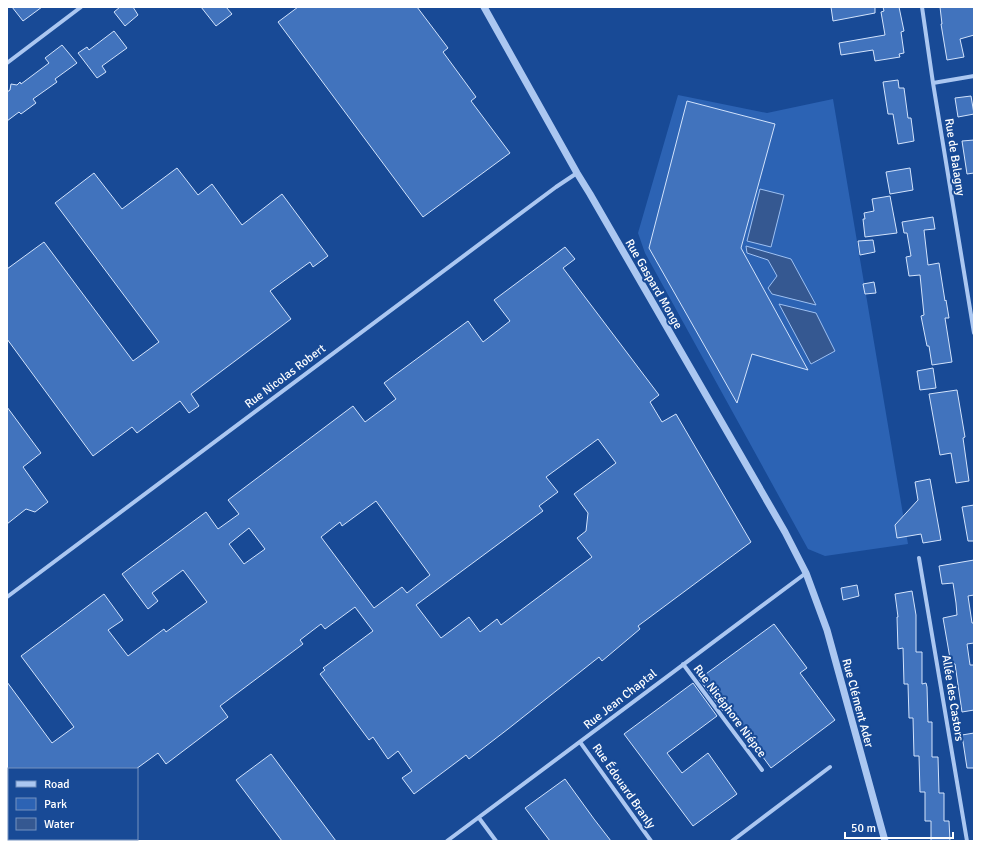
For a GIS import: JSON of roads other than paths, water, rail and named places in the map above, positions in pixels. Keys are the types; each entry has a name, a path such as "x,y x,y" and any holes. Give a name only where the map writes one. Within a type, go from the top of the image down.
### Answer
{"street":[{"path":"7,63 81,7"},
{"name":"Rue Gaspard Monge","path":"484,7 577,174 785,532 806,573"},
{"name":"Rue de Balagny","path":"922,7 974,333"},
{"path":"933,83 974,76"},
{"name":"Rue Nicolas Robert","path":"7,597 556,186 577,174"},
{"name":"Allée des Castors","path":"919,558 967,841"},
{"name":"Rue Jean Chaptal","path":"447,841 806,573"},
{"name":"Rue Clément Ader","path":"806,573 827,630 885,841"},
{"name":"Rue Nicéphore Niépce","path":"683,664 762,770"},
{"name":"Rue Édouard Branly","path":"580,742 650,841"},
{"path":"732,841 830,767"},
{"path":"479,818 496,841"}],"water":[{"path":"760,189 784,195 771,247 747,241"},
{"path":"746,246 791,259 816,305 772,294 768,288 777,276 768,260 747,253"},
{"path":"779,304 816,313 835,351 811,364"}]}
